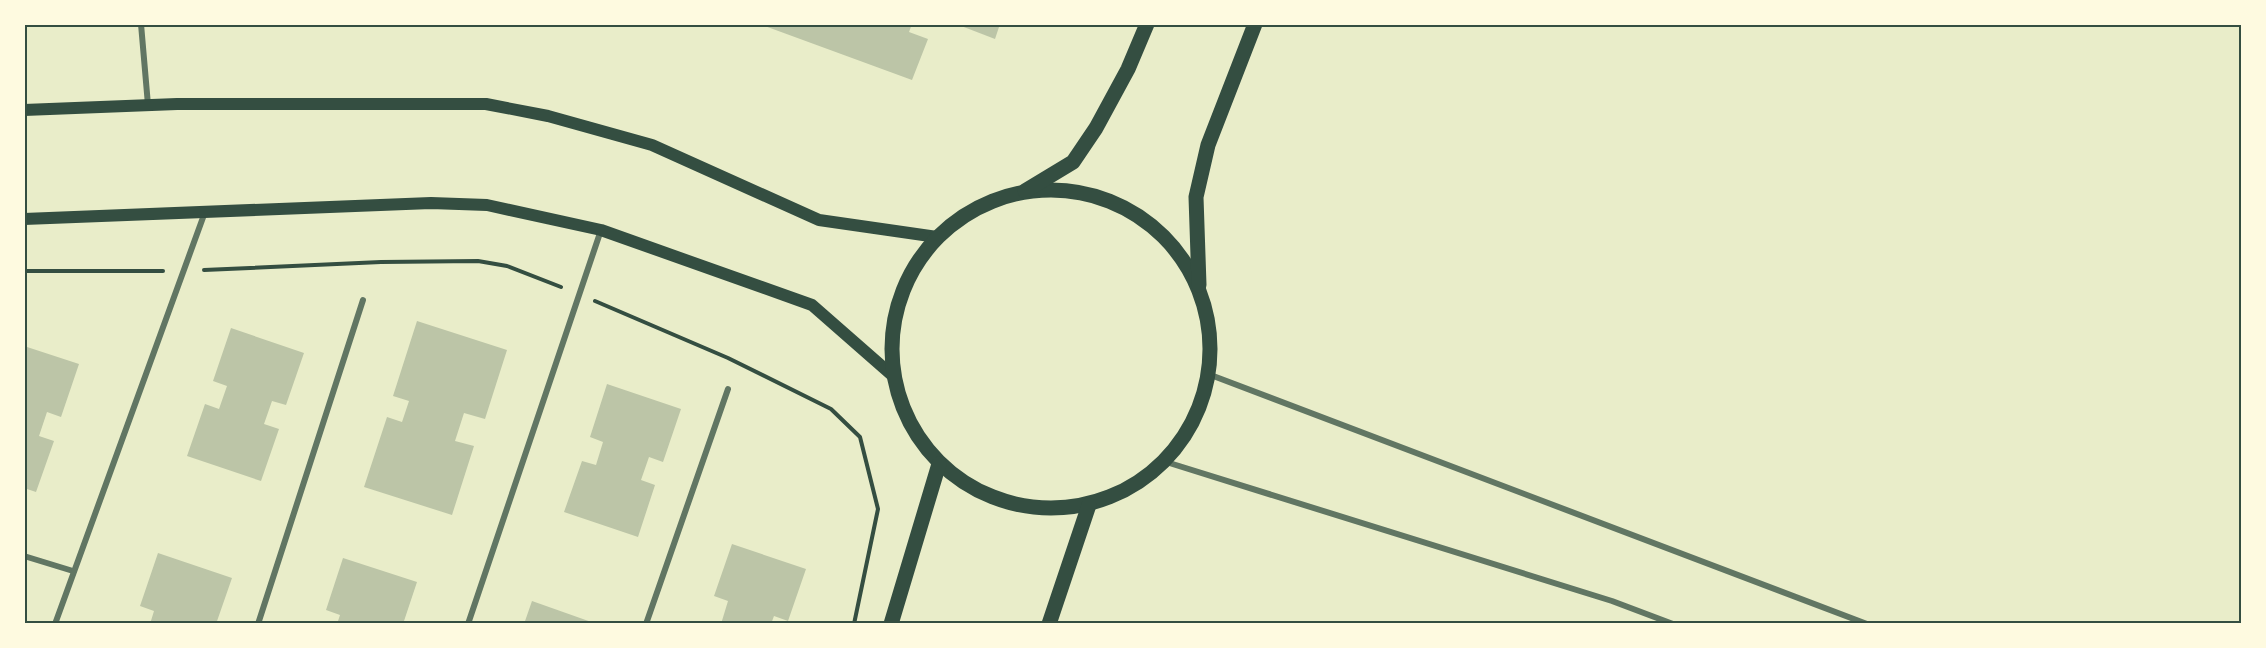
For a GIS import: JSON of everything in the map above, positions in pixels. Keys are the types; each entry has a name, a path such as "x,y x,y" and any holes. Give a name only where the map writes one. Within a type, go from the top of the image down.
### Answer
{"main road":[{"path":"1147,24 1112,98 1073,162 1025,191 977,207 937,237 907,278 892,326 893,376 909,423 939,464 980,493 1034,508 1089,505 1141,483 1181,444 1206,394 1212,339 1199,285 1196,197 1209,145 1255,24"},
{"path":"24,110 148,105 486,104 548,116 652,146 819,220 937,237"},
{"path":"1025,191 1075,191 1123,206 1168,239 1199,285"},
{"path":"24,219 431,203 487,205 601,230 812,305 893,376"},
{"path":"891,624 939,464"},
{"path":"1048,624 1089,505"}],"street":[{"path":"141,24 148,105"},
{"path":"55,624 206,212"},
{"path":"468,624 581,295 601,230"},
{"path":"258,624 363,300"},
{"path":"1208,374 1868,624"},
{"path":"646,624 728,389"},
{"path":"1163,461 1612,601 1673,624"},
{"path":"24,556 73,571"}],"path":[{"path":"24,271 184,271 381,262 478,261 507,266 581,295 728,358 831,409 860,437 878,508 854,624"}],"building":[{"path":"759,24 912,24 909,32 928,39 912,80"},
{"path":"956,24 1000,24 995,39"},
{"path":"417,321 507,350 485,419 464,413 455,441 474,446 452,515 364,487 387,417 402,422 409,401 393,396"},
{"path":"231,328 304,353 286,405 272,401 264,424 279,429 261,481 187,456 205,404 219,409 227,386 213,381"},
{"path":"24,346 79,364 61,417 47,412 39,436 54,441 36,492 24,488"},
{"path":"607,384 681,409 663,462 649,457 641,480 655,485 638,537 564,512 582,461 596,465 603,442 590,437"},
{"path":"732,544 806,569 788,621 774,616 771,624 721,624 728,601 714,596"},
{"path":"158,553 232,578 216,624 150,624 154,611 140,606"},
{"path":"343,558 417,582 403,624 337,624 340,615 326,610"},
{"path":"532,601 597,624 524,624"}]}
